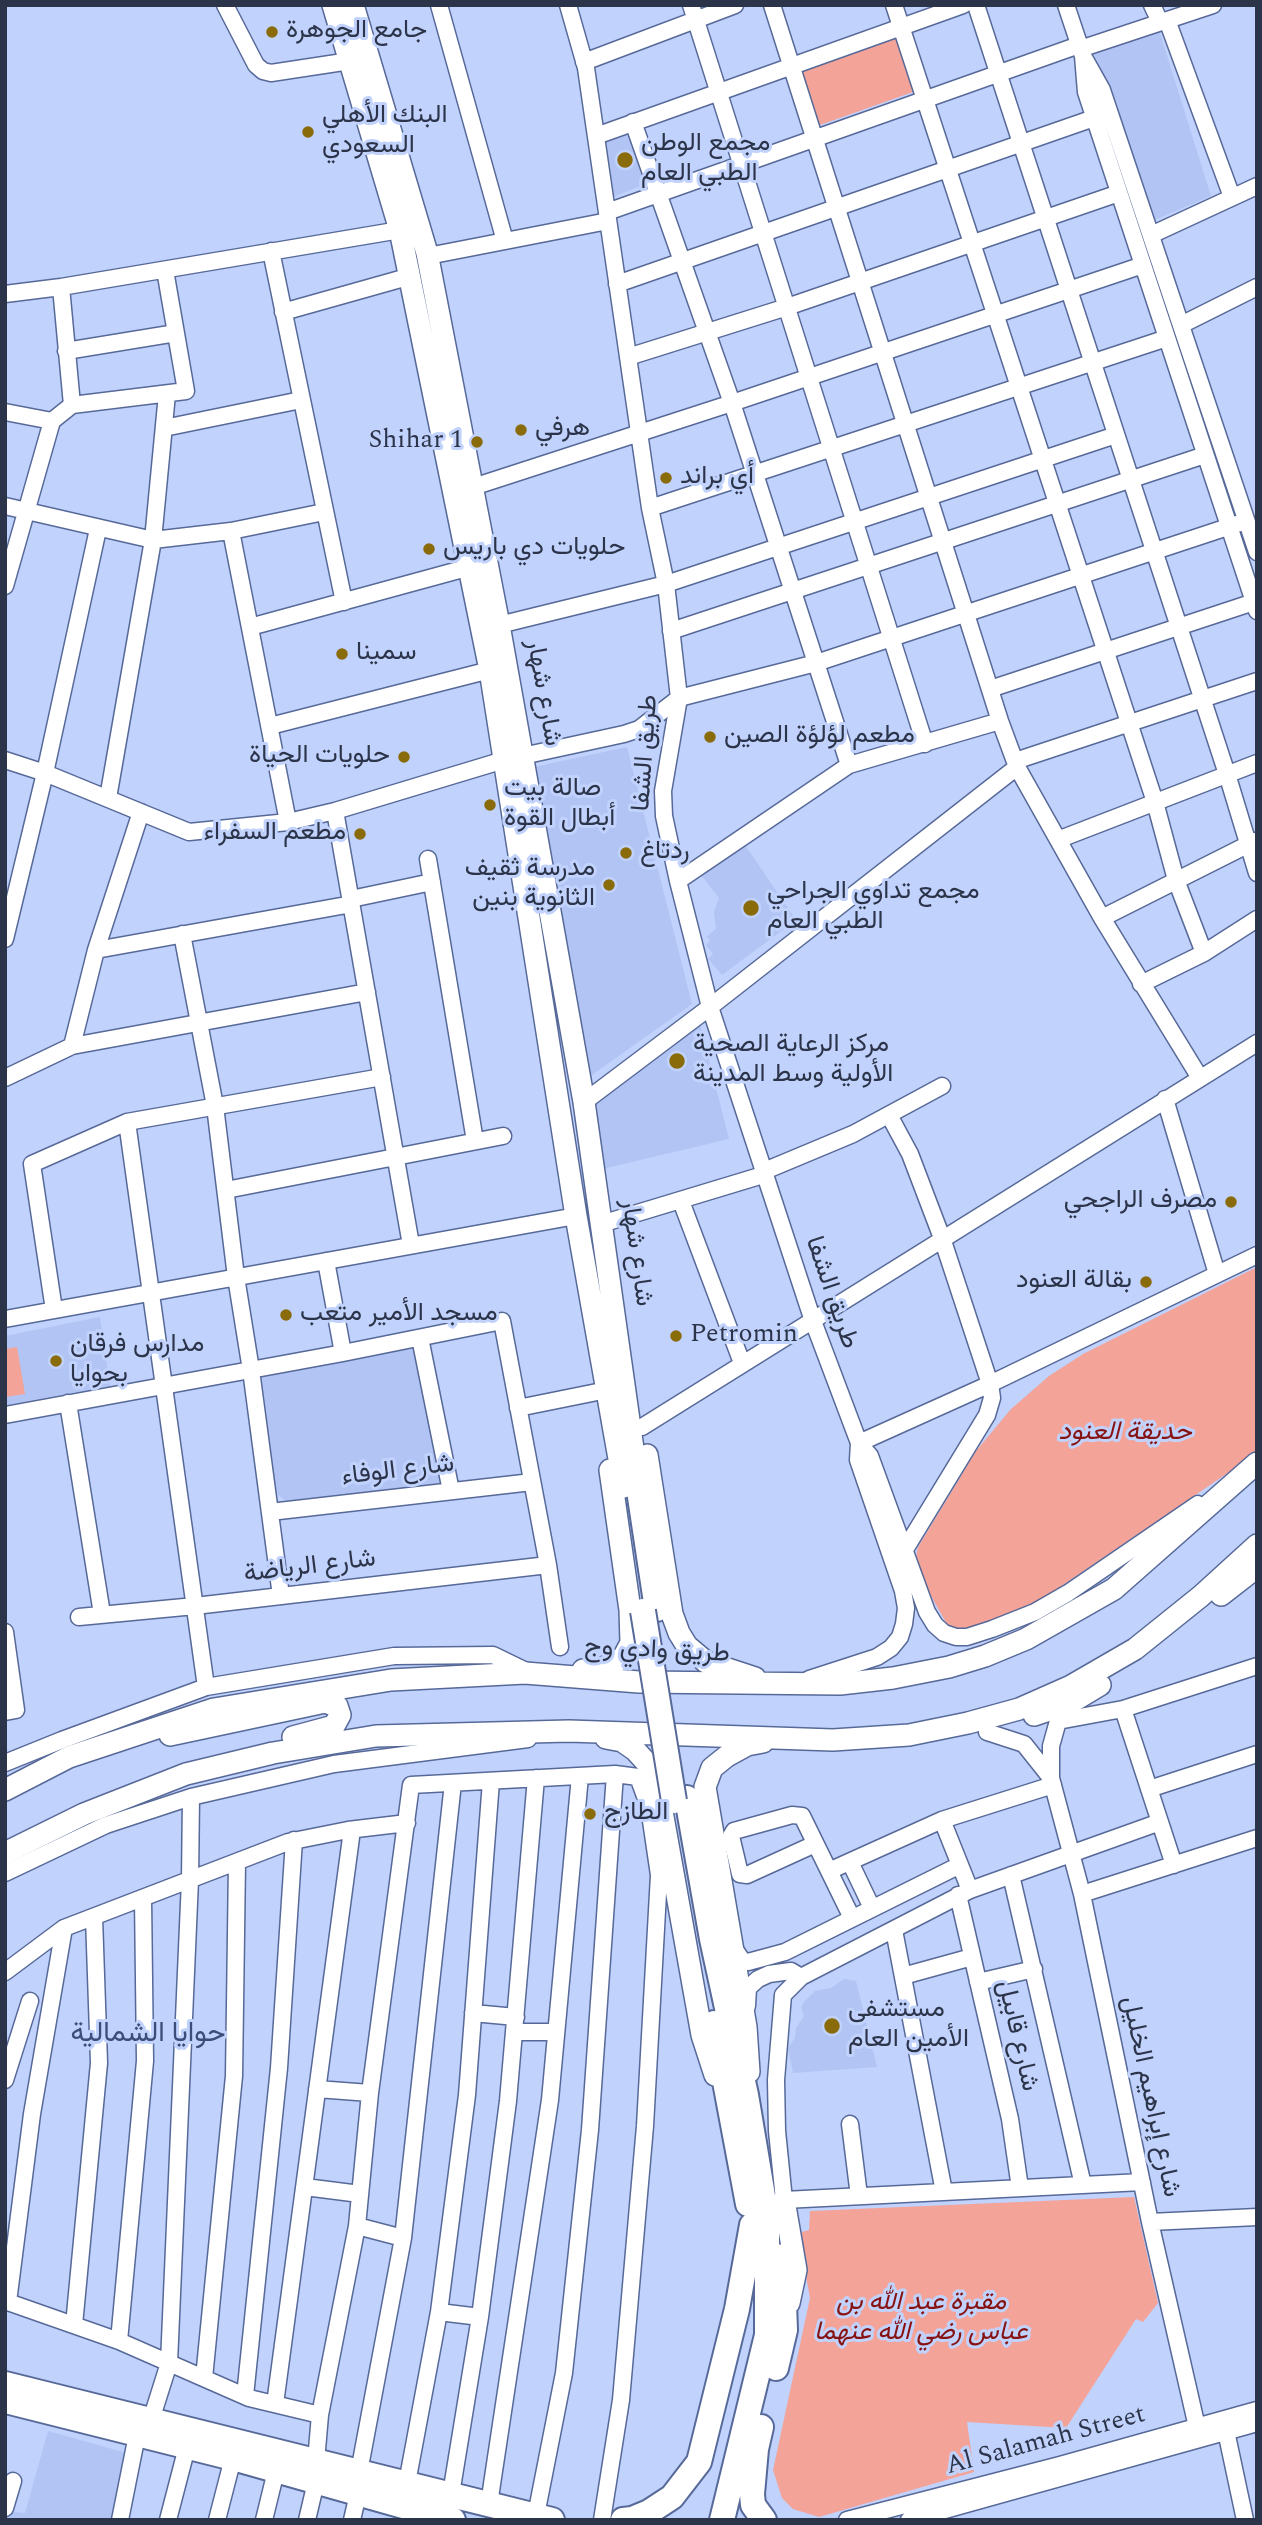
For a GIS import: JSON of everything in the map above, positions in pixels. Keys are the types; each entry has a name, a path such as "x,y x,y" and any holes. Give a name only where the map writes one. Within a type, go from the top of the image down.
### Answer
{"highway":[{"path":"631,1485 731,2119 759,2222 783,2278 785,2330 756,2449 753,2505 764,2520"},
{"path":"681,1800 746,2095 759,2222 766,2334 722,2520"},
{"path":"623,2520 649,2512 671,2497 699,2462 759,2222"},
{"path":"706,2520 752,2340 759,2222"},
{"path":"5,2384 144,2427 359,2483 398,2502 450,2513 489,2504 544,2518"},
{"path":"5,2403 49,2413 144,2427 187,2447 276,2471 316,2472"}],"main road":[{"name":"شارع شهار","path":"333,5 400,230 411,276 490,670 513,758 584,1102 615,1326 631,1485"},
{"name":"شارع شهار","path":"352,5 428,256 473,487 499,625 513,758 576,1216 607,1390 631,1485"},
{"path":"615,1326 642,1427 672,1614 679,1633 687,1646 706,1662 774,1684"},
{"path":"538,1674 603,1668 623,1658 631,1643 629,1610 600,1402 607,1390"},
{"name":"طريق وادي وج","path":"5,1790 69,1757 214,1709 391,1680 538,1674 639,1682 840,1684 893,1678 949,1667 1026,1639 1114,1589 1255,1465"},
{"path":"833,1740 909,1735 968,1723 1019,1709 1071,1686 1135,1649 1201,1596 1257,1545"},
{"path":"5,1853 83,1814 186,1774 273,1753 376,1736 569,1731 787,1737 906,1744 956,1739 987,1732 1070,1703 1149,1654 1257,1567"},
{"path":"111,1743 184,1733 324,1702 334,1703 340,1710 340,1719 334,1726 178,1765 138,1793"},
{"path":"569,1731 622,1741 646,1762 657,1783 702,2035 731,2119"},
{"path":"746,2095 750,2071 746,2027 705,1787 712,1768 727,1756 747,1745 787,1737"},
{"path":"784,2200 796,2270 785,2330"}],"street":[{"path":"225,5 256,65 263,71 271,73 350,61"},
{"path":"439,5 505,241"},
{"name":"طريق الشفا","path":"568,5 584,62 650,508 666,584 678,698 663,791 664,816 710,1007 813,1321 859,1443"},
{"path":"584,62 693,13 735,5"},
{"path":"772,5 1000,722 1016,764 1102,918 1200,1078"},
{"path":"894,5 1203,953"},
{"path":"596,136 963,5"},
{"path":"976,5 1227,774 1252,842 1257,873"},
{"path":"1066,5 1081,50 1102,89 1257,552"},
{"path":"1152,5 1164,21 1232,197"},
{"path":"428,256 608,216 658,193 925,99 1213,5"},
{"path":"693,13 925,744"},
{"path":"990,689 1179,626 1255,606 1094,118 1086,92 1081,50"},
{"path":"617,284 1094,118"},
{"path":"633,122 732,403 849,765"},
{"path":"1151,235 1257,186"},
{"path":"628,357 786,307 1119,192"},
{"path":"5,294 400,230"},
{"path":"271,251 344,602"},
{"path":"473,487 809,378 1143,265"},
{"path":"5,586 51,421 72,405 186,391 165,270"},
{"path":"284,312 411,276"},
{"path":"61,287 72,405"},
{"path":"1181,325 1257,287"},
{"path":"66,351 176,333"},
{"path":"650,508 1167,338"},
{"path":"108,798 153,540 167,394"},
{"path":"164,428 301,400"},
{"path":"5,412 51,421"},
{"path":"499,625 666,584 1116,435"},
{"path":"671,631 1205,455"},
{"path":"5,506 153,540 231,531 324,512"},
{"path":"5,760 45,773 189,831 288,822 335,811 513,758 624,734 639,729 678,698 816,663 1247,521"},
{"path":"5,939 45,773 98,528"},
{"path":"231,531 288,822"},
{"path":"250,627 470,568"},
{"path":"270,726 490,670"},
{"path":"584,1102 710,1007 1016,764 1257,681"},
{"path":"678,881 849,765 1000,722"},
{"path":"1060,839 1257,763"},
{"path":"335,811 411,1245"},
{"path":"72,1046 96,950 141,812"},
{"path":"1102,918 1252,842"},
{"path":"428,859 475,1142"},
{"path":"96,950 351,901 432,882"},
{"path":"1141,984 1203,953 1257,919"},
{"path":"182,934 215,1106 236,1278 281,1596"},
{"path":"5,1078 72,1046 367,992"},
{"path":"642,1427 1257,1043"},
{"path":"54,1310 32,1164 127,1122 382,1077"},
{"path":"601,1224 763,1173 841,1139 942,1086"},
{"path":"1166,1099 1217,1274"},
{"path":"889,1115 910,1154 942,1238 990,1384 992,1398 987,1415 904,1551"},
{"path":"127,1122 206,1687"},
{"path":"226,1189 503,1136"},
{"path":"681,1201 742,1363"},
{"path":"5,1320 576,1216"},
{"path":"859,1443 990,1384 1257,1255"},
{"path":"326,1261 343,1353"},
{"path":"5,1415 502,1321 548,1564 560,1647"},
{"path":"420,1338 450,1491"},
{"path":"518,1408 607,1390"},
{"path":"68,1404 102,1614"},
{"path":"859,1443 870,1456 927,1612 944,1633 956,1637 967,1637 1035,1612 1068,1593 1255,1465"},
{"path":"796,1683 877,1657 891,1648 900,1637 904,1624 904,1591 858,1460 859,1443"},
{"name":"شارع الوفاء","path":"270,1512 532,1482"},
{"name":"شارع الرياضة","path":"79,1617 548,1564"},
{"path":"5,1632 16,1710 5,1712"},
{"path":"5,1763 206,1687 394,1656 493,1655 538,1674"},
{"path":"1059,1721 1123,1709 1257,1666"},
{"path":"1052,1782 1051,1746 1059,1721 1070,1703"},
{"path":"1123,1709 1174,1865"},
{"path":"5,1873 106,1825 191,1797 334,1764 509,1743 569,1731"},
{"path":"987,1732 1024,1744 1052,1782"},
{"path":"307,2520 316,2472 320,2415 357,2226 370,2093 407,1823 411,1785 409,1754"},
{"path":"1149,1789 1257,1754"},
{"path":"411,1785 615,1774 638,1777 649,1807 659,1875 645,2126 624,2372 602,2520"},
{"path":"544,2518 564,2373 590,2130 615,1774"},
{"path":"489,2504 550,2100 580,1776"},
{"path":"450,2513 509,2101 536,1778"},
{"path":"398,2502 439,2312 467,2095 491,1781"},
{"path":"829,1871 942,1820 1052,1782"},
{"name":"شارع إبراهيم الخليل","path":"1052,1782 1082,1894 1150,2222 1197,2427"},
{"path":"352,2520 403,2238 453,1783"},
{"path":"120,2520 144,2427 169,2363 190,1880 191,1797"},
{"path":"815,1844 747,1875 740,1874 731,1836 734,1831 792,1815 802,1816 852,1919"},
{"name":"شارع قابيل","path":"942,1820 960,1865 972,1957 1010,2119 1020,2188"},
{"path":"746,2027 748,1988 758,1979 769,1974 796,1974 894,1930 964,1893 1160,1822"},
{"path":"5,1972 64,1928 294,1840 407,1823"},
{"path":"275,2404 352,1830"},
{"path":"1082,1894 1257,1838"},
{"path":"245,2396 279,2068 294,1840"},
{"path":"204,2378 234,2076 237,1862"},
{"path":"850,1862 872,1908"},
{"path":"733,1947 741,1960 748,1962 785,1952 960,1865"},
{"path":"1011,1875 1083,2185"},
{"path":"119,2341 145,2062 143,1898"},
{"path":"74,2325 99,2063 94,1917"},
{"path":"64,1928 32,2115 7,2301 119,2341 245,2396 320,2415"},
{"path":"894,1930 944,2192"},
{"path":"785,1952 796,1974"},
{"path":"903,1976 972,1957"},
{"path":"978,1982 1034,1969"},
{"path":"796,1974 783,1995 776,2080 777,2130 784,2200 1142,2182"},
{"path":"5,2080 30,2001"},
{"path":"473,2013 556,2032"},
{"path":"5,2021 21,2028"},
{"path":"317,2089 370,2093"},
{"path":"850,2124 859,2196"},
{"path":"305,2187 360,2194"},
{"path":"1150,2222 1257,2217"},
{"path":"357,2226 403,2238"},
{"path":"439,2312 480,2317"},
{"name":"Al Salamah Street","path":"848,2520 1257,2410"},
{"name":"Al Salamah Street","path":"909,2520 1257,2423"},
{"path":"1226,2431 1245,2520"},
{"path":"168,2520 187,2447"},
{"path":"217,2520 233,2458"},
{"path":"264,2520 276,2471"},
{"path":"5,2508 13,2481"},
{"path":"933,2520 963,2504"}],"shaded area":[{"path":"1159,30 1211,196 1152,221 1093,51"},
{"name":"مجمع الوطن الطبي العام","path":"633,130 650,182 613,197 604,138"},
{"name":"مدرسة ثقيف الثانوية بنين","path":"627,747 692,1004 589,1077 534,767"},
{"name":"مجمع تداوي الجراحي الطبي العام","path":"743,842 796,920 722,975 708,959 713,954 706,945 710,941 707,936 716,929 714,912 719,898 702,876"},
{"name":"مركز الرعاية الصحية الأولية وسط المدينة","path":"699,1020 729,1139 598,1170 591,1102"},
{"name":"مدارس فرقان بحوايا","path":"100,1317 110,1386 5,1405 5,1336"},
{"path":"412,1345 419,1351 444,1483 441,1486 297,1502 285,1500 278,1495 262,1377 265,1374"},
{"name":"مستشفى الأمين العام","path":"844,1979 856,1981 877,2067 793,2073 788,2048 804,2016 801,2007 815,1991 831,1988"},
{"path":"48,2431 130,2454 113,2520 5,2520 7,2511 25,2513"}],"green space":[{"path":"897,37 913,92 820,125 800,70"},
{"name":"حديقة العنود","path":"1257,1267 1257,1450 1238,1466 1035,1604 964,1632 948,1626 922,1580 916,1557 918,1547 976,1451 1011,1409 1049,1376 1083,1354"},
{"path":"17,1347 25,1394 5,1397 5,1349"},
{"name":"مقبرة عبد الله بن عباس رضي الله عنهما","path":"1134,2197 1158,2303 1143,2322 1136,2319 1066,2428 967,2422 974,2472 819,2517 793,2509 782,2498 773,2470 810,2298 798,2233 809,2230 810,2211"}],"place":[{"name":"جامع الجوهرة","path":"272,32"},
{"name":"البنك الأهلي السعودي","path":"308,132"},
{"name":"مجمع الوطن الطبي العام","path":"625,160"},
{"name":"هرفي","path":"521,430"},
{"name":"Shihar 1","path":"477,442"},
{"name":"أي براند","path":"666,478"},
{"name":"حلويات دي باريس","path":"429,549"},
{"name":"سمينا","path":"342,654"},
{"name":"مطعم لؤلؤة الصين","path":"710,737"},
{"name":"حلويات الحياة","path":"404,757"},
{"name":"صالة بيت أبطال القوة","path":"490,805"},
{"name":"مطعم السفراء","path":"360,834"},
{"name":"ردتاغ","path":"626,853"},
{"name":"مدرسة ثقيف الثانوية بنين","path":"609,885"},
{"name":"مجمع تداوي الجراحي الطبي العام","path":"751,908"},
{"name":"مركز الرعاية الصحية الأولية وسط المدينة","path":"677,1061"},
{"name":"مصرف الراجحي","path":"1231,1202"},
{"name":"بقالة العنود","path":"1146,1282"},
{"name":"مسجد الأمير متعب","path":"286,1315"},
{"name":"Petromin","path":"676,1336"},
{"name":"مدارس فرقان بحوايا","path":"56,1361"},
{"name":"الطازج","path":"590,1814"},
{"name":"مستشفى الأمين العام","path":"832,2026"}],"district":[{"name":"حوايا الشمالية","path":"148,2036"}]}
